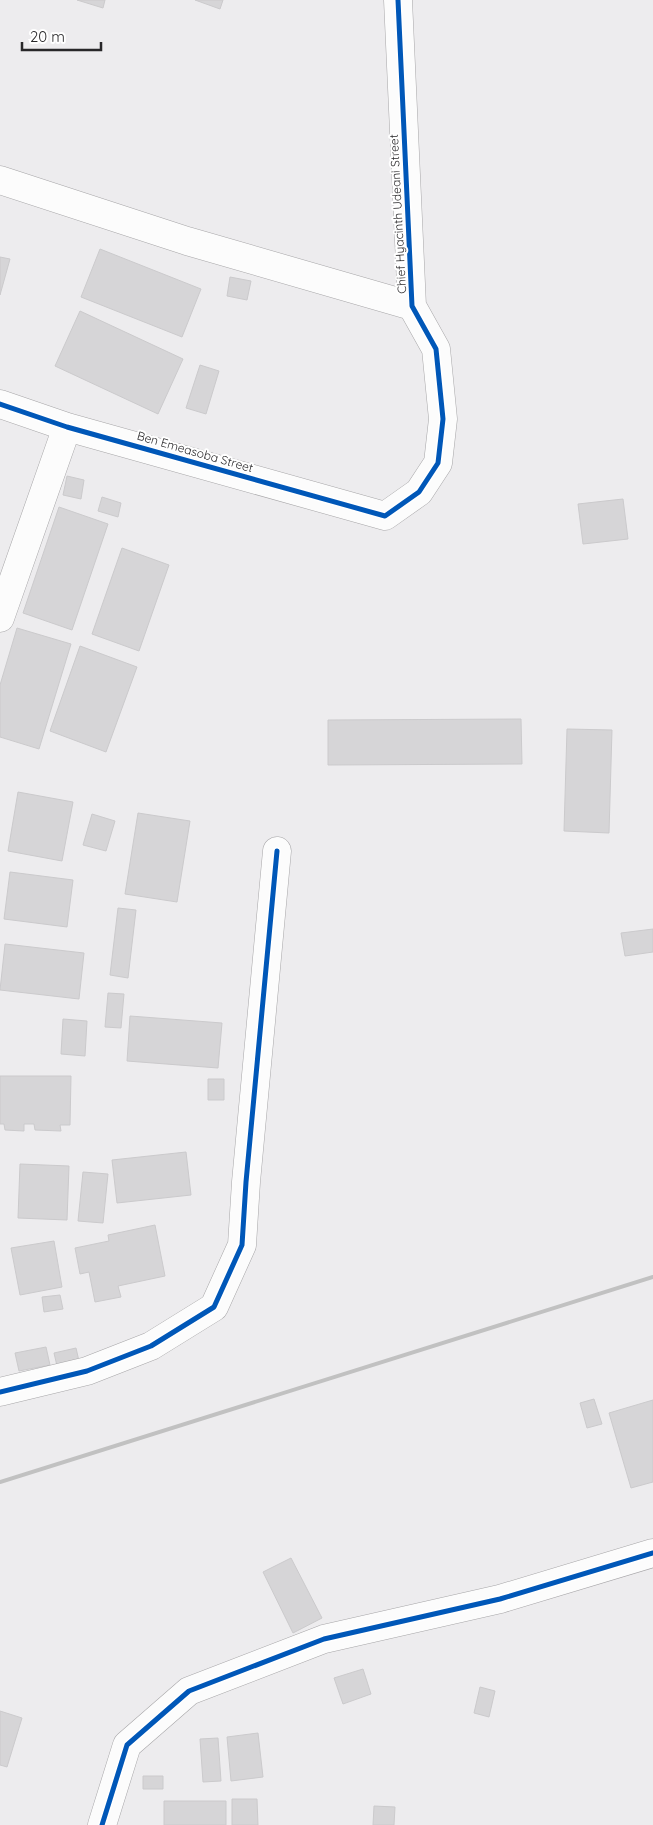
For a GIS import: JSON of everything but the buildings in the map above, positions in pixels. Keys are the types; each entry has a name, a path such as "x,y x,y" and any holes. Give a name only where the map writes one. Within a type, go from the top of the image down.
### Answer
{"street":[{"name":"Chief Hyacinth Udeani Street","path":"385,516 420,492 438,463 443,419 436,349 412,306 398,0"},
{"path":"0,180 187,241 412,306"},
{"name":"Ben Emeasoba Street","path":"0,404 67,427 385,516"},
{"path":"0,618 67,427"},
{"path":"0,1392 87,1371 142,1350 214,1307 242,1245 277,852"},
{"path":"102,1825 127,1745 189,1691 324,1639 500,1599 653,1554"}],"railway":[{"path":"0,1482 653,1277"}],"cycle path":[{"path":"0,404 67,427 385,516 419,492 438,463 443,419 436,349 412,306 398,0"},
{"path":"0,1392 87,1371 151,1346 214,1307 242,1245 246,1182 277,851"},
{"path":"102,1825 127,1745 189,1691 324,1639 500,1599 653,1553"}]}
